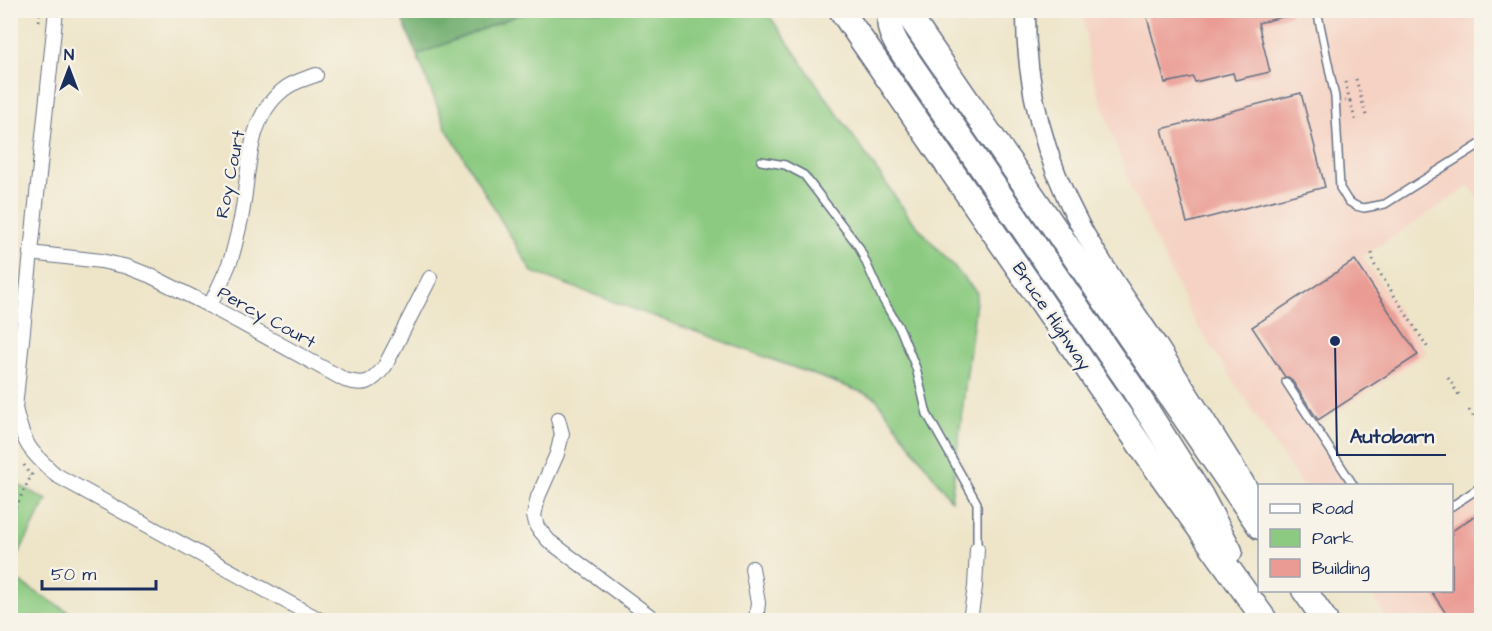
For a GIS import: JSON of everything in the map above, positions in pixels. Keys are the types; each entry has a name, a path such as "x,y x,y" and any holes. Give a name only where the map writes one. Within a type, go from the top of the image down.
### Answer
{"highway":[{"name":"Bruce Highway","path":"841,10 1149,458 1262,617"},
{"path":"1258,524 898,14 890,31 898,46 1134,390 1192,480 1216,523 1262,617"},
{"path":"1305,592 1326,621"}],"main road":[{"path":"1026,10 1026,39 1039,121 1056,173 1093,247 1258,504"},
{"path":"1311,592 1326,621"}],"street":[{"path":"56,10 15,408 20,431 28,447 56,475 320,621"},
{"name":"Roy Court","path":"210,306 231,259 256,129 267,106 283,89 316,75"},
{"name":"Percy Court","path":"30,253 101,261 128,267 151,276 345,380 369,389 385,366 430,278"},
{"path":"558,419 562,434 557,454 538,497 534,516 537,527 549,541 656,621"},
{"path":"970,621 977,549"},
{"path":"752,568 758,603 756,621"}],"lane":[{"path":"1317,10 1335,97 1340,188 1348,201 1364,208 1385,204 1482,143"},
{"path":"761,161 785,165 804,175 859,247 882,298 901,331 916,368 927,414 977,503 977,549"},
{"path":"1286,382 1353,484"},
{"path":"1453,505 1482,486"}],"path":[{"path":"1356,79 1367,119"},
{"path":"1345,82 1356,122"},
{"path":"1344,101 1350,101"},
{"path":"1372,253 1374,264 1428,348"},
{"path":"1448,378 1459,395"},
{"path":"1469,410 1482,429"},
{"path":"10,518 39,460"}],"shaded area":[{"path":"1083,11 1481,11 1481,203 1470,186 1363,257 1427,353 1319,424 1355,484 1300,484 1192,317 1131,188 1090,69"},
{"path":"1481,496 1481,620 1388,620 1370,592 1453,592 1453,514"}],"green space":[{"path":"399,11 528,11 417,55"},
{"path":"528,11 766,11 910,218 977,293 951,500 875,397 532,272 446,128 417,55"},
{"path":"11,481 47,500 11,568"},
{"path":"11,577 82,620 11,620"}],"building":[{"path":"1145,10 1290,10 1291,15 1258,23 1270,72 1235,80 1233,73 1195,82 1193,77 1165,83"},
{"path":"1301,93 1325,187 1187,223 1162,129"},
{"path":"1355,260 1418,355 1318,420 1291,379 1285,377 1252,327"},
{"path":"1482,511 1482,621 1451,621 1432,592 1453,592 1453,530"}],"place":[{"name":"Autobarn","path":"1335,341"}]}
